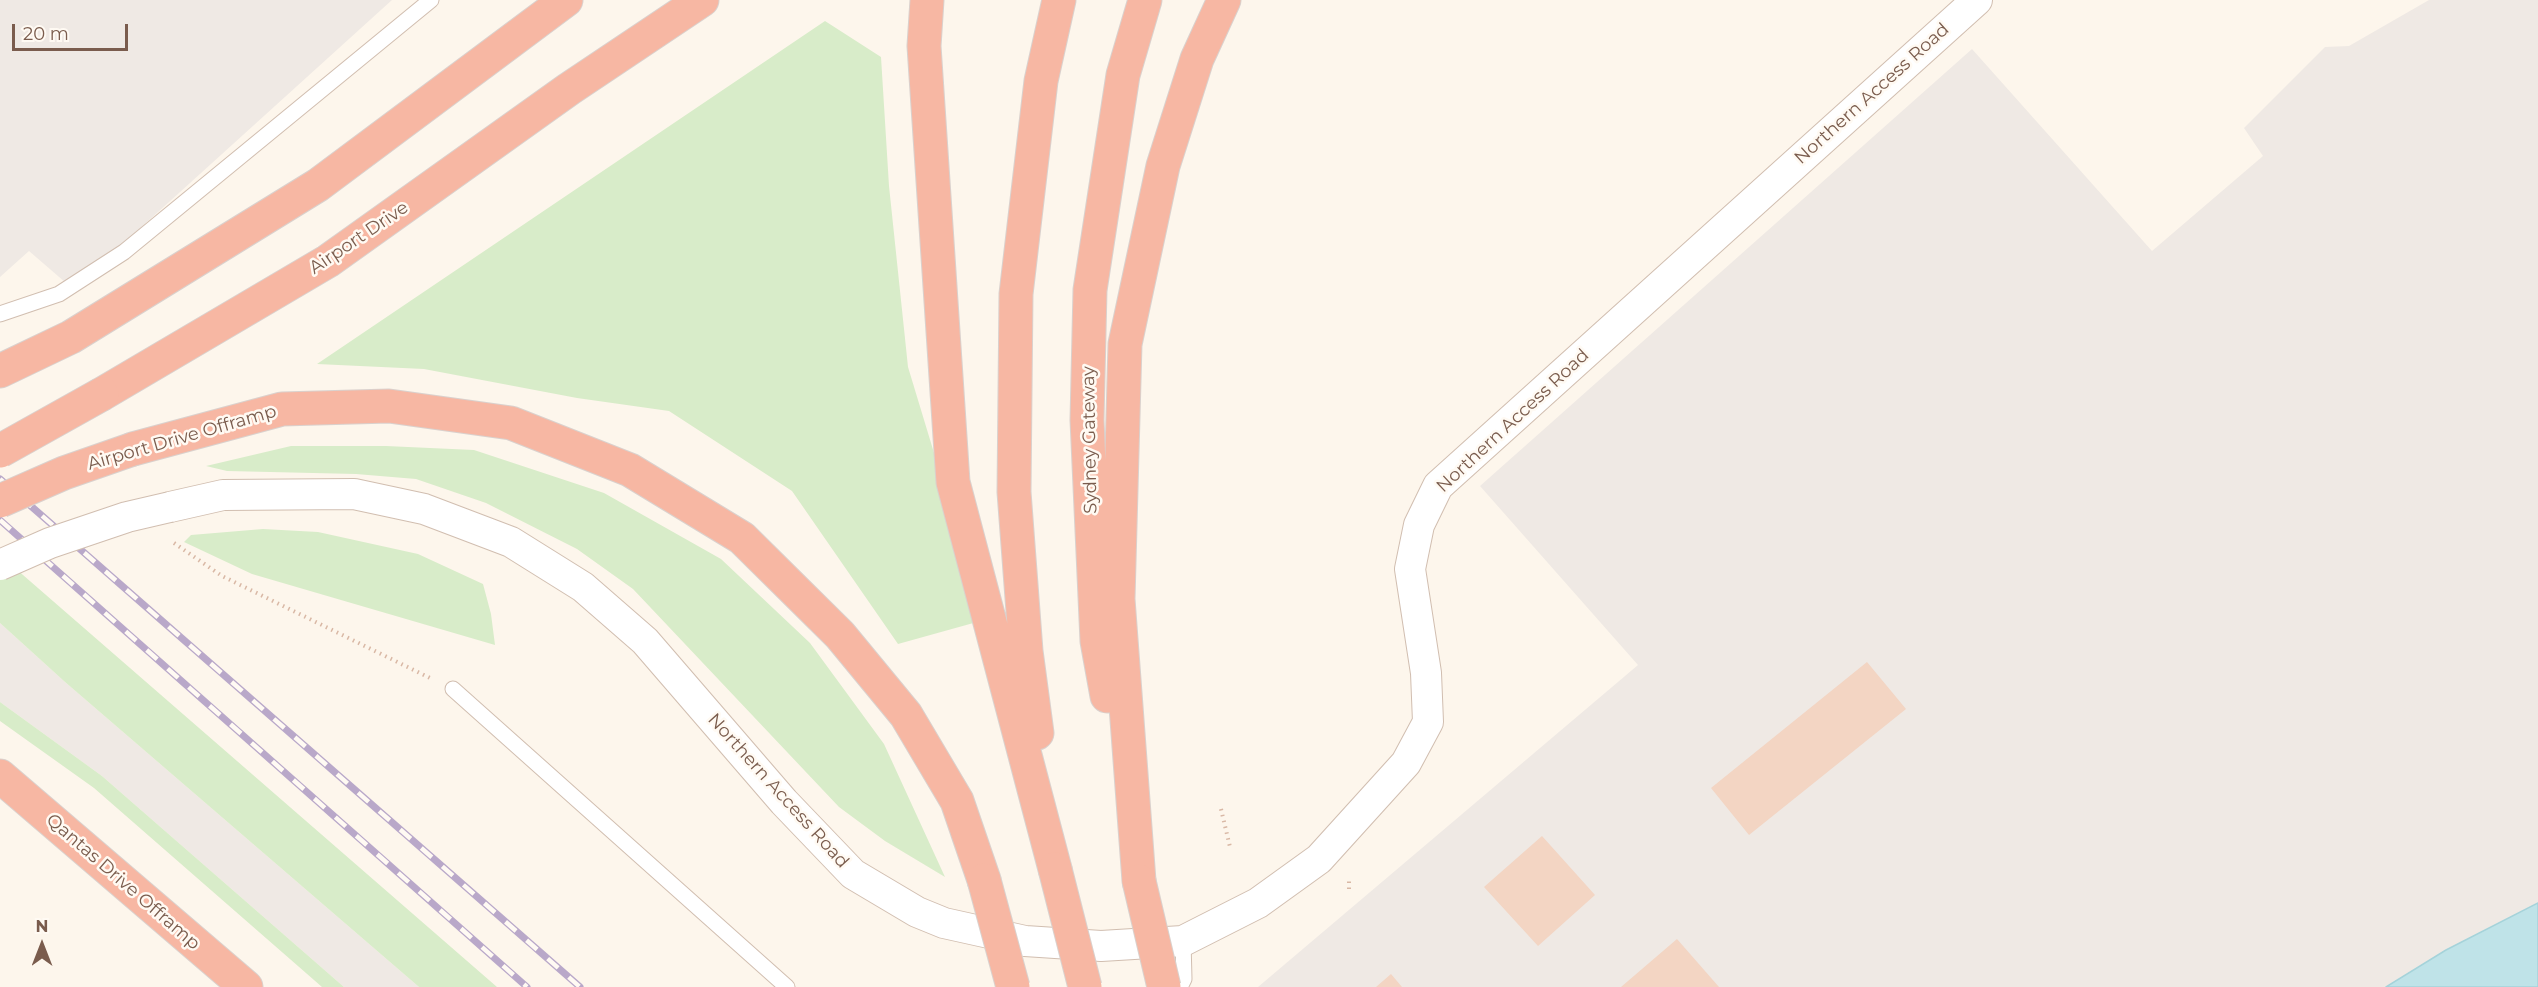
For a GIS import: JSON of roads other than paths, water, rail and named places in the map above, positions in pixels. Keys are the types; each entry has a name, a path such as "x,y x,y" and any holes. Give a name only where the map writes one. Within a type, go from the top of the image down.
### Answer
{"highway":[{"path":"0,371 71,337 318,185 566,0"},
{"name":"Airport Drive","path":"0,451 102,394 328,261 569,89 702,0"},
{"path":"927,0 924,46 953,482 1085,987"},
{"path":"1055,869 1026,651 1014,492 1016,294 1041,81 1059,0"},
{"name":"Sydney Gateway","path":"1139,881 1097,641 1086,420 1090,290 1123,75 1145,0"},
{"path":"1164,987 1139,881 1118,599 1125,344 1163,166 1197,59 1224,0"},
{"name":"Airport Drive Offramp","path":"0,501 64,473 133,449 282,409 389,406 511,423 630,470 742,538 840,635 906,715 957,801 984,880 1013,987"},
{"name":"Qantas Drive Offramp","path":"0,776 246,987"}],"street":[{"name":"Northern Access Road","path":"0,565 50,543 127,518 223,495 354,495 424,508 511,542 583,587 645,641 784,802 853,874 889,896 944,923 1025,941 1101,946 1183,940 1257,903 1319,859 1406,763 1428,722 1426,673 1410,569 1419,525 1438,486 1977,0"}],"lane":[{"path":"0,314 59,294 124,252 430,0"},
{"path":"453,689 787,987"},
{"path":"1180,987 1184,979 1183,940"}],"water":[{"path":"2538,903 2538,987 2386,987 2446,950"}],"railway":[{"path":"0,479 580,987"},
{"path":"0,520 527,987"}]}
